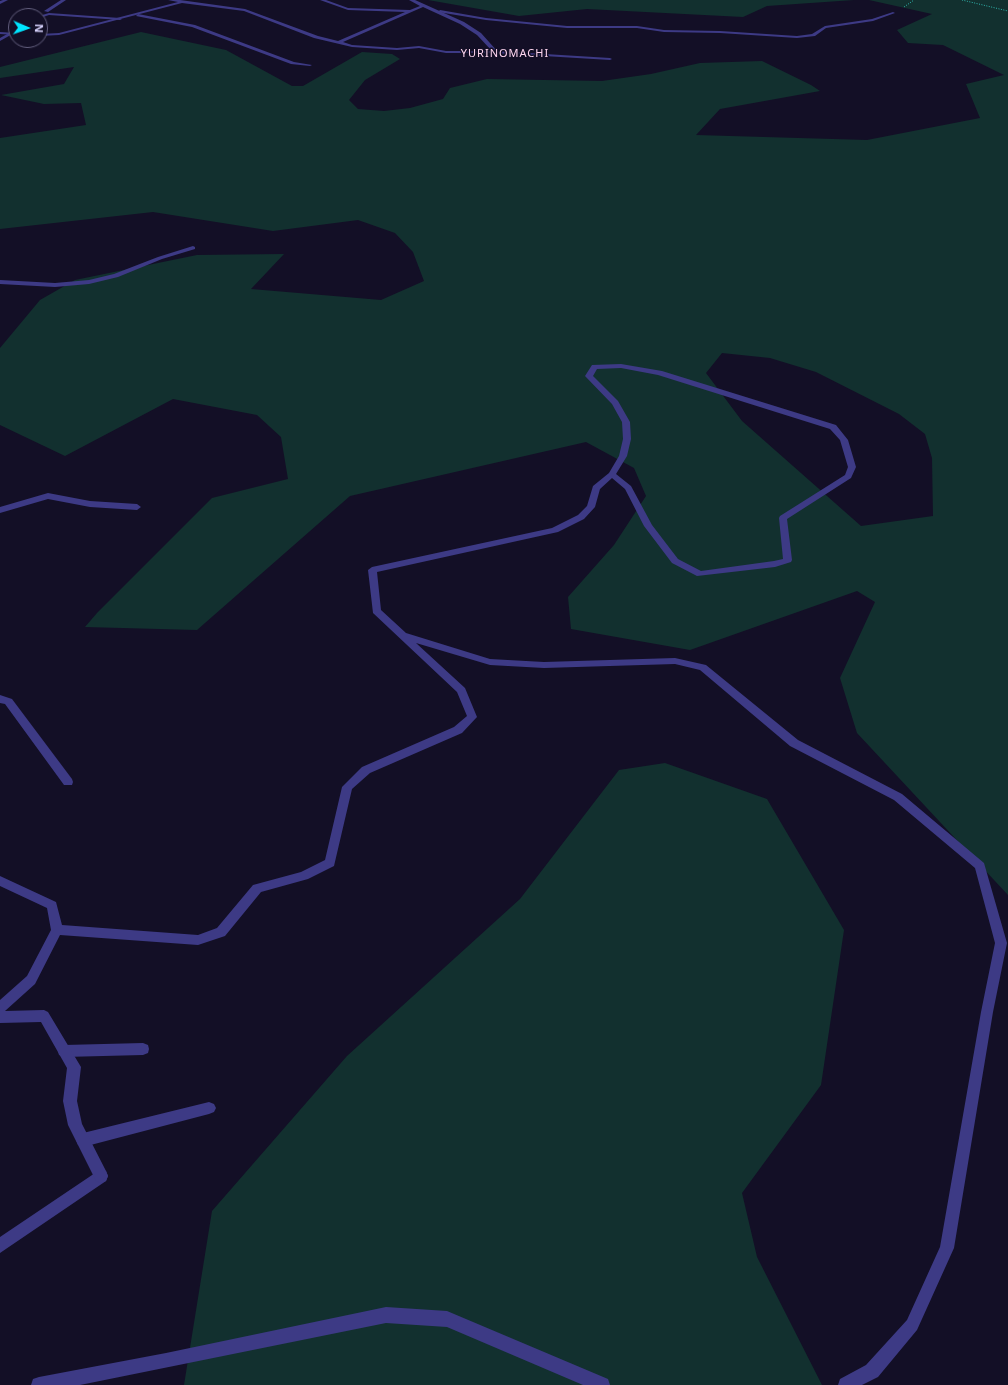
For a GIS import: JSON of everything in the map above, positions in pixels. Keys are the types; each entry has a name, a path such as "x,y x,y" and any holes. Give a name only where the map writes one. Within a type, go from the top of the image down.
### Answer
{"street":[{"path":"0,3 6,0"},
{"path":"48,10 64,0"},
{"path":"170,0 188,1 245,10 316,37 352,46 419,48 446,52 496,52 610,59"},
{"path":"322,0 348,9 413,11"},
{"path":"411,0 440,11 479,34 496,52"},
{"path":"48,35 138,15 188,1"},
{"path":"338,43 425,5"},
{"path":"440,11 486,19 567,27 637,27 664,31 720,32 790,36 813,35 825,26 873,20 893,13"},
{"path":"48,14 120,19"},
{"path":"138,15 193,26 293,63 310,65"},
{"path":"344,51 352,46"},
{"path":"0,282 55,285 89,282 116,276 160,258 193,248"},
{"path":"57,930 198,940 221,932 257,888 304,876 330,863 347,787 366,770 458,730 472,717 460,690 376,611 372,570 555,530 581,517 591,507 596,488 612,474 623,456 627,439 626,422 615,404 589,376 595,367 621,366 659,373 719,390 833,427 844,440 852,467 848,476 783,518 788,560 775,564 700,574 674,560 648,526 628,488 612,474"},
{"path":"0,510 48,496 90,504 137,507"},
{"path":"401,635 490,662 544,665 675,661 703,667 794,743 898,796 980,866 1005,940 988,1012 947,1248 912,1325 872,1370 846,1385"},
{"path":"0,699 8,701 68,782"},
{"path":"0,881 52,904 57,930 31,980 0,1008"},
{"path":"0,1017 44,1016 74,1067 70,1102 75,1125 101,1176 0,1246"},
{"path":"64,1051 143,1049"},
{"path":"82,1140 209,1108"},
{"path":"39,1385 166,1361 386,1315 447,1319 602,1385"}],"path":[{"path":"962,0 990,8 1008,11"}],"green space":[{"path":"428,0 854,0 767,6 743,17 587,9 519,16"},
{"path":"869,0 1008,0 1008,895 857,733 840,678 875,602 857,591 690,650 571,629 568,597 614,545 646,496 634,468 586,442 350,496 197,630 85,627 97,613 212,498 288,479 281,437 257,415 173,399 65,456 0,425 0,348 40,300 75,280 197,255 284,254 251,289 381,300 424,281 413,252 395,233 358,220 273,231 153,212 0,229 0,138 86,125 81,103 44,104 1,95 64,84 74,67 0,78 0,67 141,32 226,50 292,86 303,86 362,52 392,54 400,59 365,80 349,100 358,109 384,111 410,108 443,99 450,88 487,79 602,81 651,74 700,63 762,61 820,91 720,109 696,135 867,140 980,118 966,84 1004,75 943,45 908,43 897,30 932,14","holes":["722,353 770,358 816,372 899,414 925,434 932,458 933,516 861,526 742,421 706,373"]},
{"path":"665,763 767,799 844,930 821,1085 742,1193 757,1257 822,1385 184,1385 212,1211 347,1056 520,899 619,770"}],"district":[{"name":"YURINOMACHI","path":"505,54"}]}
